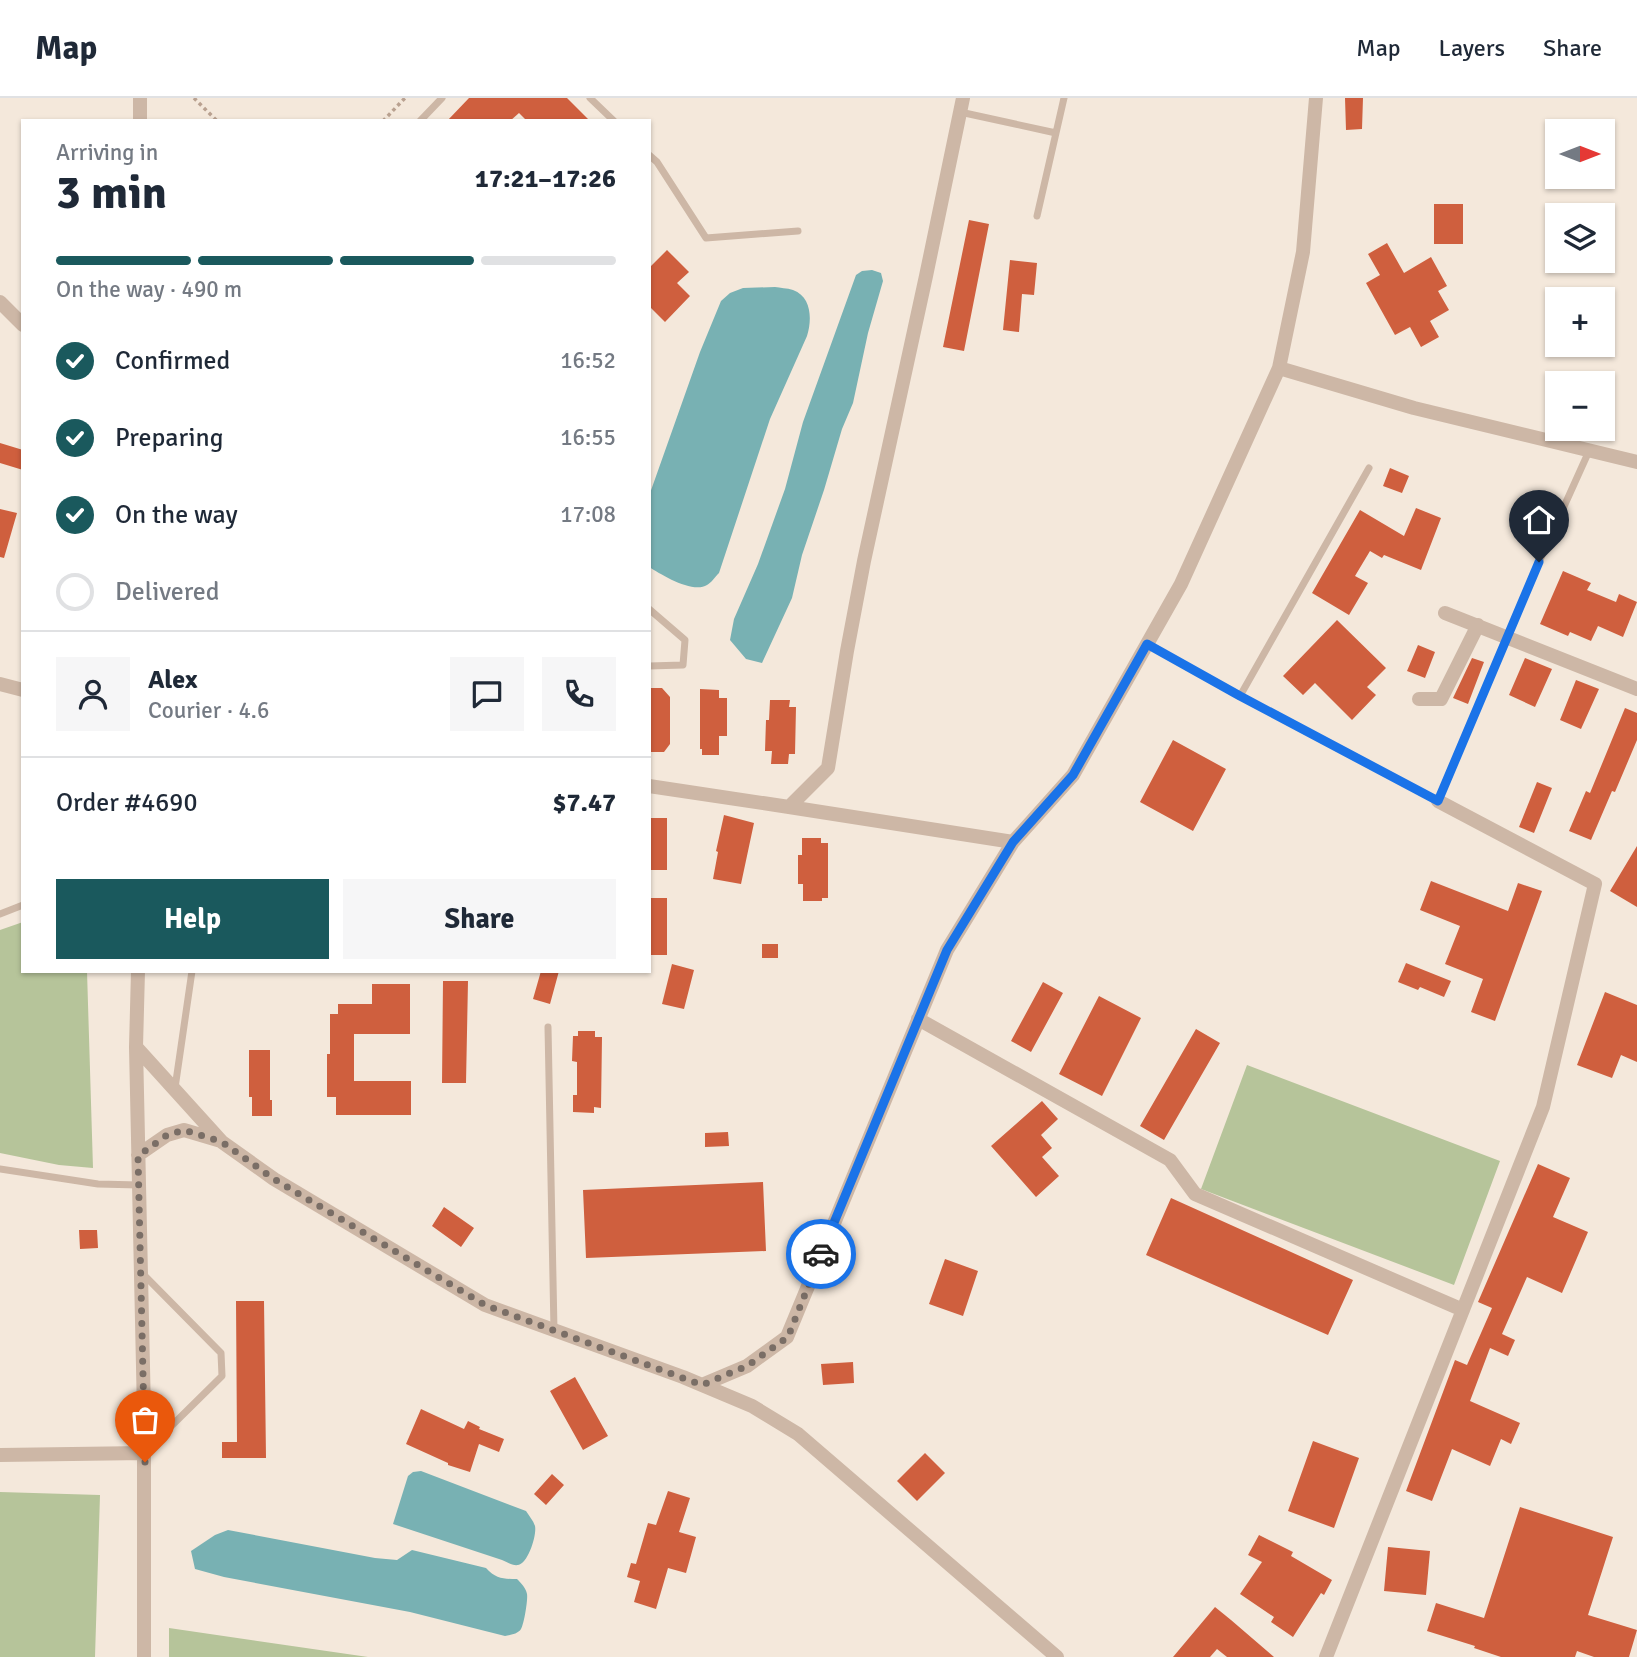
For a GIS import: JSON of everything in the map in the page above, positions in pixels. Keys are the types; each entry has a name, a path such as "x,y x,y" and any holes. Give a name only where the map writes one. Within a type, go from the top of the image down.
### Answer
{"street":[{"path":"140,98 140,119"},
{"path":"702,1385 747,1366 788,1337 947,950 1013,842 1073,775 1181,584 1279,368 1303,252 1316,98"},
{"path":"789,807 828,768 864,561 961,105"},
{"path":"0,302 21,323"},
{"path":"1279,368 1414,408 1637,463"},
{"path":"1445,612 1637,689"},
{"path":"1419,699 1441,699 1478,625"},
{"path":"0,684 21,689"},
{"path":"651,786 1013,842"},
{"path":"1326,1657 1543,1107 1595,884 1438,801"},
{"path":"138,973 136,1047 145,1453 145,1657"},
{"path":"918,1019 1170,1160 1195,1194 1463,1310"},
{"path":"136,1047 222,1142 274,1179 485,1305 702,1385 752,1406 799,1434 1057,1657"},
{"path":"138,1156 167,1135 184,1130 222,1142"},
{"path":"0,1455 145,1453"}],"lane":[{"path":"422,119 442,98"},
{"path":"590,98 612,119"},
{"path":"1037,216 1064,98"},
{"path":"961,105 1056,133"},
{"path":"651,157 706,237 798,230"},
{"path":"1147,644 1438,801 1589,451"},
{"path":"1240,696 1369,468"},
{"path":"651,611 685,640 683,665 651,666"},
{"path":"0,914 21,906"},
{"path":"175,1090 192,973"},
{"path":"548,1027 554,1330"},
{"path":"0,1169 98,1184 139,1185"},
{"path":"141,1273 221,1353 222,1377 145,1453"}],"path":[{"path":"194,98 215,119"},
{"path":"385,119 405,98"}],"green space":[{"path":"21,923 21,973 87,973 93,1168 59,1165 0,1153 0,930"},
{"path":"1247,1065 1500,1161 1454,1285 1201,1189"},
{"path":"0,1492 100,1495 95,1657 0,1657"},
{"path":"169,1628 368,1657 169,1657"}],"water":[{"path":"872,270 881,273 883,281 868,333 853,403 842,429 802,555 792,598 762,663 746,659 730,640 734,619 758,564 785,489 803,422 856,275"},
{"path":"775,287 799,293 807,303 810,323 807,336 770,419 719,573 707,585 694,587 669,579 651,568 651,490 721,301 730,293 743,288"},
{"path":"421,1471 526,1511 535,1530 525,1560 518,1565 512,1564 393,1524 408,1476"},
{"path":"228,1530 375,1558 397,1560 412,1550 486,1568 500,1578 517,1579 524,1588 527,1601 522,1626 518,1632 505,1636 410,1612 224,1577 195,1569 191,1551"}],"building":[{"path":"469,98 567,98 588,119 525,119 519,113 512,119 449,119"},
{"path":"1345,98 1363,98 1362,129 1346,130"},
{"path":"1434,204 1463,204 1463,244 1434,244"},
{"path":"969,220 989,224 964,351 943,347"},
{"path":"1387,243 1404,273 1431,257 1447,286 1438,291 1449,310 1430,321 1439,337 1421,347 1410,327 1395,335 1366,283 1380,275 1368,254"},
{"path":"667,250 689,272 677,283 690,296 665,322 651,308 651,266"},
{"path":"1010,260 1037,263 1034,295 1022,294 1019,332 1003,330"},
{"path":"0,443 21,449 21,469 0,463"},
{"path":"1390,468 1409,476 1402,493 1383,486"},
{"path":"1416,508 1441,518 1421,570 1384,555 1382,558 1370,551 1355,576 1368,583 1349,615 1312,593 1360,510 1404,536"},
{"path":"0,509 17,513 4,558 0,557"},
{"path":"1563,571 1591,583 1587,590 1616,602 1619,594 1637,602 1623,637 1598,626 1591,641 1570,632 1568,636 1540,624"},
{"path":"1337,620 1386,668 1367,687 1376,695 1352,720 1315,683 1303,695 1283,676"},
{"path":"1418,645 1435,652 1425,678 1407,671"},
{"path":"1472,658 1484,662 1468,704 1453,698"},
{"path":"1525,658 1552,669 1535,707 1509,695"},
{"path":"1576,680 1599,689 1581,729 1560,720"},
{"path":"651,688 662,688 670,697 670,744 664,752 651,752"},
{"path":"700,689 719,690 719,698 727,698 727,736 719,736 719,755 702,755 700,749"},
{"path":"770,700 790,700 789,707 796,707 795,754 789,754 788,764 771,764 772,751 765,751"},
{"path":"1625,708 1637,713 1637,740 1591,840 1569,831 1586,791 1590,793"},
{"path":"1173,740 1226,769 1193,831 1140,802"},
{"path":"1537,782 1552,788 1534,833 1519,827"},
{"path":"724,815 754,823 741,884 713,879"},
{"path":"651,818 667,818 667,870 651,870"},
{"path":"802,838 821,838 821,843 828,843 828,898 822,898 822,901 803,901 803,884 798,884 798,855 802,855"},
{"path":"1637,846 1637,907 1610,891"},
{"path":"1431,881 1508,911 1518,883 1542,891 1495,1021 1471,1012 1483,979 1445,964 1460,926 1420,910"},
{"path":"651,898 667,898 667,955 651,955"},
{"path":"762,944 778,944 778,958 762,958"},
{"path":"1406,963 1451,981 1444,997 1398,982"},
{"path":"672,964 694,970 684,1009 662,1004"},
{"path":"540,973 558,973 550,1004 533,999"},
{"path":"443,981 468,981 466,1083 442,1083"},
{"path":"1043,982 1063,993 1031,1052 1011,1041"},
{"path":"372,984 410,984 410,1034 354,1034 354,1081 411,1081 411,1115 336,1115 336,1097 327,1097 330,1014 338,1014 338,1004 372,1004"},
{"path":"1605,992 1637,1005 1637,1062 1621,1055 1612,1078 1577,1065"},
{"path":"1099,996 1141,1018 1102,1096 1059,1074"},
{"path":"1196,1029 1220,1043 1164,1140 1140,1126"},
{"path":"578,1031 595,1031 595,1037 602,1037 601,1108 594,1107 594,1113 573,1112 573,1095 577,1095 577,1062 572,1061 573,1036 578,1036"},
{"path":"249,1050 270,1050 272,1116 252,1116 252,1097 249,1097"},
{"path":"1042,1101 1058,1119 1041,1135 1052,1148 1042,1157 1059,1176 1036,1197 991,1146"},
{"path":"728,1132 729,1146 705,1147 705,1133"},
{"path":"1538,1164 1570,1178 1553,1217 1588,1232 1562,1293 1527,1277 1502,1334 1515,1340 1508,1356 1490,1348 1470,1401 1520,1423 1511,1444 1501,1439 1490,1466 1452,1449 1432,1501 1406,1491 1455,1360 1467,1365 1492,1308 1478,1302"},
{"path":"763,1182 766,1251 586,1258 583,1190"},
{"path":"1171,1198 1353,1280 1328,1335 1146,1255"},
{"path":"444,1207 474,1228 461,1247 432,1226"},
{"path":"79,1230 97,1230 98,1248 80,1249"},
{"path":"945,1259 978,1271 963,1316 929,1304"},
{"path":"236,1301 264,1301 266,1458 222,1458 222,1442 237,1442"},
{"path":"853,1362 854,1383 823,1385 821,1364"},
{"path":"575,1377 608,1436 583,1450 550,1391"},
{"path":"421,1409 464,1429 468,1421 480,1427 479,1429 504,1439 499,1452 479,1444 470,1472 448,1465 406,1444"},
{"path":"1313,1441 1359,1458 1334,1528 1288,1511"},
{"path":"925,1453 945,1473 917,1501 897,1481"},
{"path":"552,1474 564,1485 546,1505 534,1494"},
{"path":"668,1491 690,1498 679,1532 696,1537 686,1573 668,1568 656,1609 634,1602 640,1581 627,1577 631,1563 636,1564 648,1523 656,1525"},
{"path":"1520,1507 1613,1537 1588,1615 1637,1630 1629,1657 1594,1657 1577,1651 1575,1657 1501,1657 1427,1631 1436,1603 1484,1618"},
{"path":"1259,1535 1293,1552 1291,1556 1332,1580 1293,1637 1271,1622 1274,1617 1240,1594 1262,1562 1248,1555"},
{"path":"1388,1547 1430,1551 1426,1595 1384,1591"},
{"path":"1215,1607 1274,1657 1227,1657 1217,1649 1210,1657 1173,1657"}],"way so far":[{"path":"145,1462 138,1156 167,1135 184,1130 222,1142 274,1179 485,1305 702,1385 747,1366 788,1337 821,1254"}],"route":[{"path":"821,1254 947,950 1013,842 1073,775 1147,644 1438,801 1539,562"}]}
